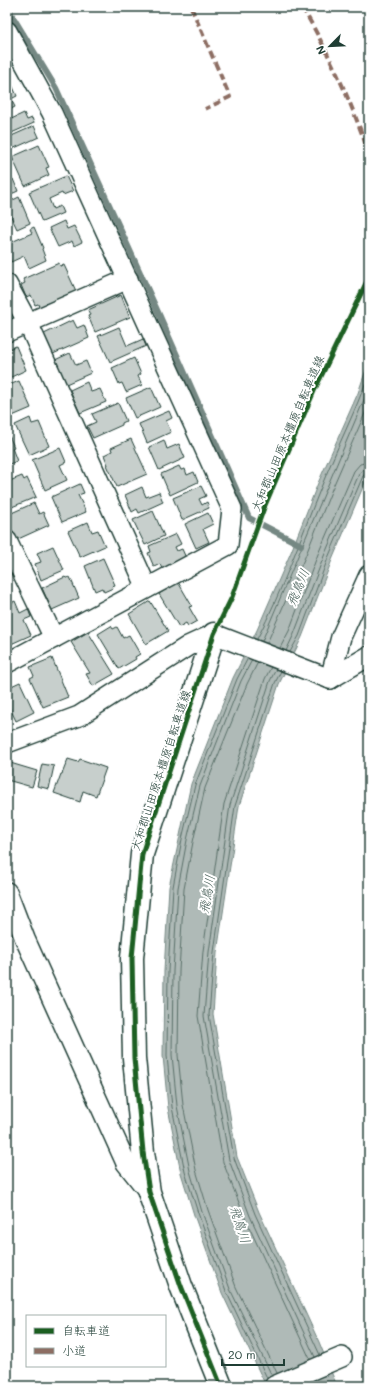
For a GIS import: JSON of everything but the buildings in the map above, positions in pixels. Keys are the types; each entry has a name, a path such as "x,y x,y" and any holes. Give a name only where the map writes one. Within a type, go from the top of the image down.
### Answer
{"main road":[{"name":"大和郡山田原本橿原自転車道線","path":"219,635 142,854 132,958 132,973 134,1058 143,1152 149,1192 181,1286 221,1386"}],"street":[{"path":"7,31 52,113 232,509 228,545 7,663"},
{"path":"7,332 128,279"},
{"path":"7,284 28,323 147,588"},
{"path":"7,541 54,638"},
{"path":"325,678 369,574"},
{"path":"7,743 79,716 188,646 219,635 325,678 369,656"},
{"path":"7,892 25,939 126,1163 149,1192"},
{"path":"274,1386 338,1359"}],"water":[{"name":"飛鳥川","path":"369,361 369,473 332,560 302,637 279,684 239,806 217,953 213,1014 237,1157 259,1212 319,1342 337,1386 266,1386 222,1293 194,1215 181,1173 168,1108 163,1056 164,971 169,887 191,784 233,678 257,630 291,552 318,483 358,393"}],"waterway":[{"path":"7,7 56,88 158,312 249,518 301,545"}],"marked path":[{"path":"191,7 230,97 205,109"},
{"path":"302,7 339,79 369,154"}],"cycle path":[{"path":"221,1386 181,1286 149,1192 143,1152 134,1058 132,958 142,854 214,634 232,597 265,505 314,391 369,277"}]}
